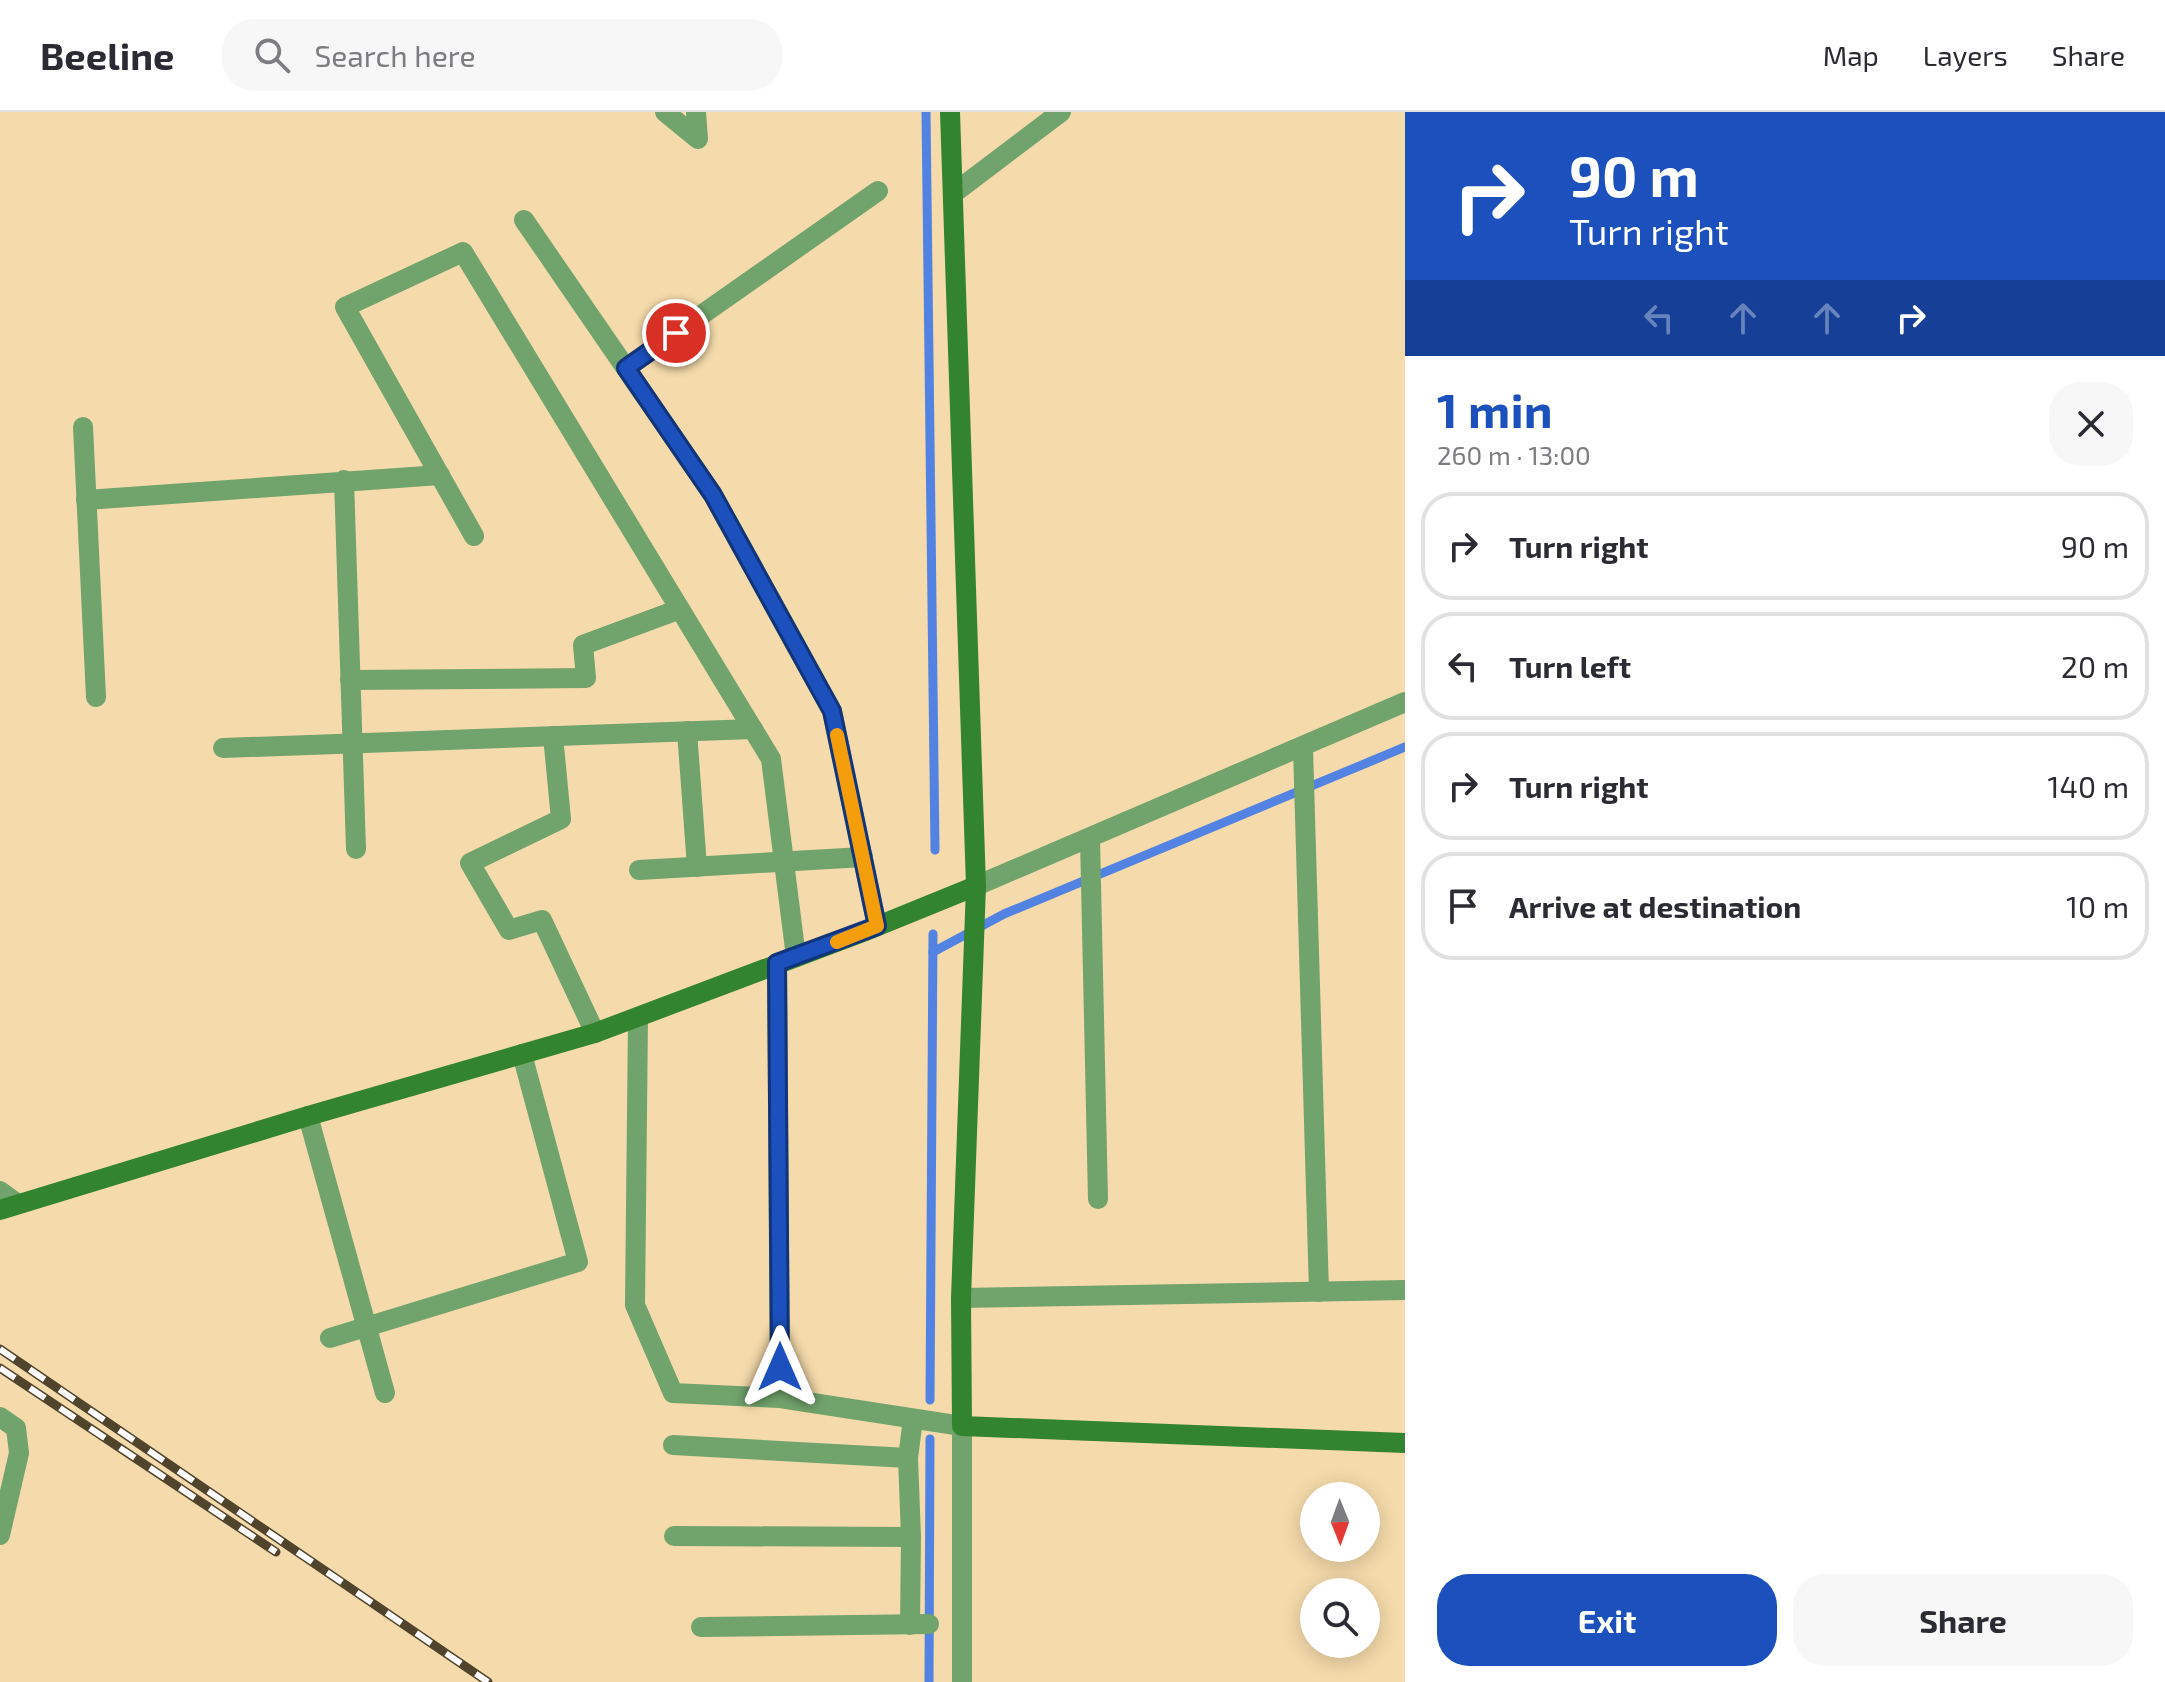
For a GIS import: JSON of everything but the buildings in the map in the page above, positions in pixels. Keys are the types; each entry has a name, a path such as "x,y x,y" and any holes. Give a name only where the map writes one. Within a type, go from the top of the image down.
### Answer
{"street":[{"path":"665,112 698,139 696,112"},
{"path":"950,112 976,886 961,1298 962,1682"},
{"path":"954,193 1061,112"},
{"path":"626,368 878,191"},
{"path":"524,220 713,495 832,711 877,926"},
{"path":"474,536 345,307 463,252 771,759 784,862 787,960 780,1398"},
{"path":"83,427 96,697"},
{"path":"86,500 440,475"},
{"path":"344,480 356,849"},
{"path":"350,680 586,678 583,645 680,609"},
{"path":"0,1191 9,1207 595,1033 976,886 1405,702"},
{"path":"223,748 753,729"},
{"path":"687,731 697,867"},
{"path":"553,736 561,819 470,863 509,930 542,920 595,1033"},
{"path":"1303,748 1319,1292"},
{"path":"1090,838 1098,1199"},
{"path":"639,870 863,857"},
{"path":"638,1017 635,1305 673,1393 780,1398 962,1426 1405,1443"},
{"path":"330,1338 578,1262 522,1054"},
{"path":"308,1116 385,1393"},
{"path":"961,1298 1405,1290"},
{"path":"0,1417 16,1428 19,1453 0,1535"},
{"path":"701,1627 920,1625 911,1537 908,1458 913,1419"},
{"path":"673,1445 908,1458"},
{"path":"674,1536 911,1537"}],"waterway":[{"path":"926,112 935,850"},
{"path":"933,952 1004,914 1405,747"},
{"path":"930,1400 933,934"},
{"path":"929,1682 930,1439"}],"railway":[{"path":"0,1349 488,1682"},
{"path":"0,1368 276,1552"}],"slow traffic":[{"path":"837,735 877,926 837,942"}],"route":[{"path":"676,333 626,368 713,495 832,711 877,926 777,963 780,1367"}]}
